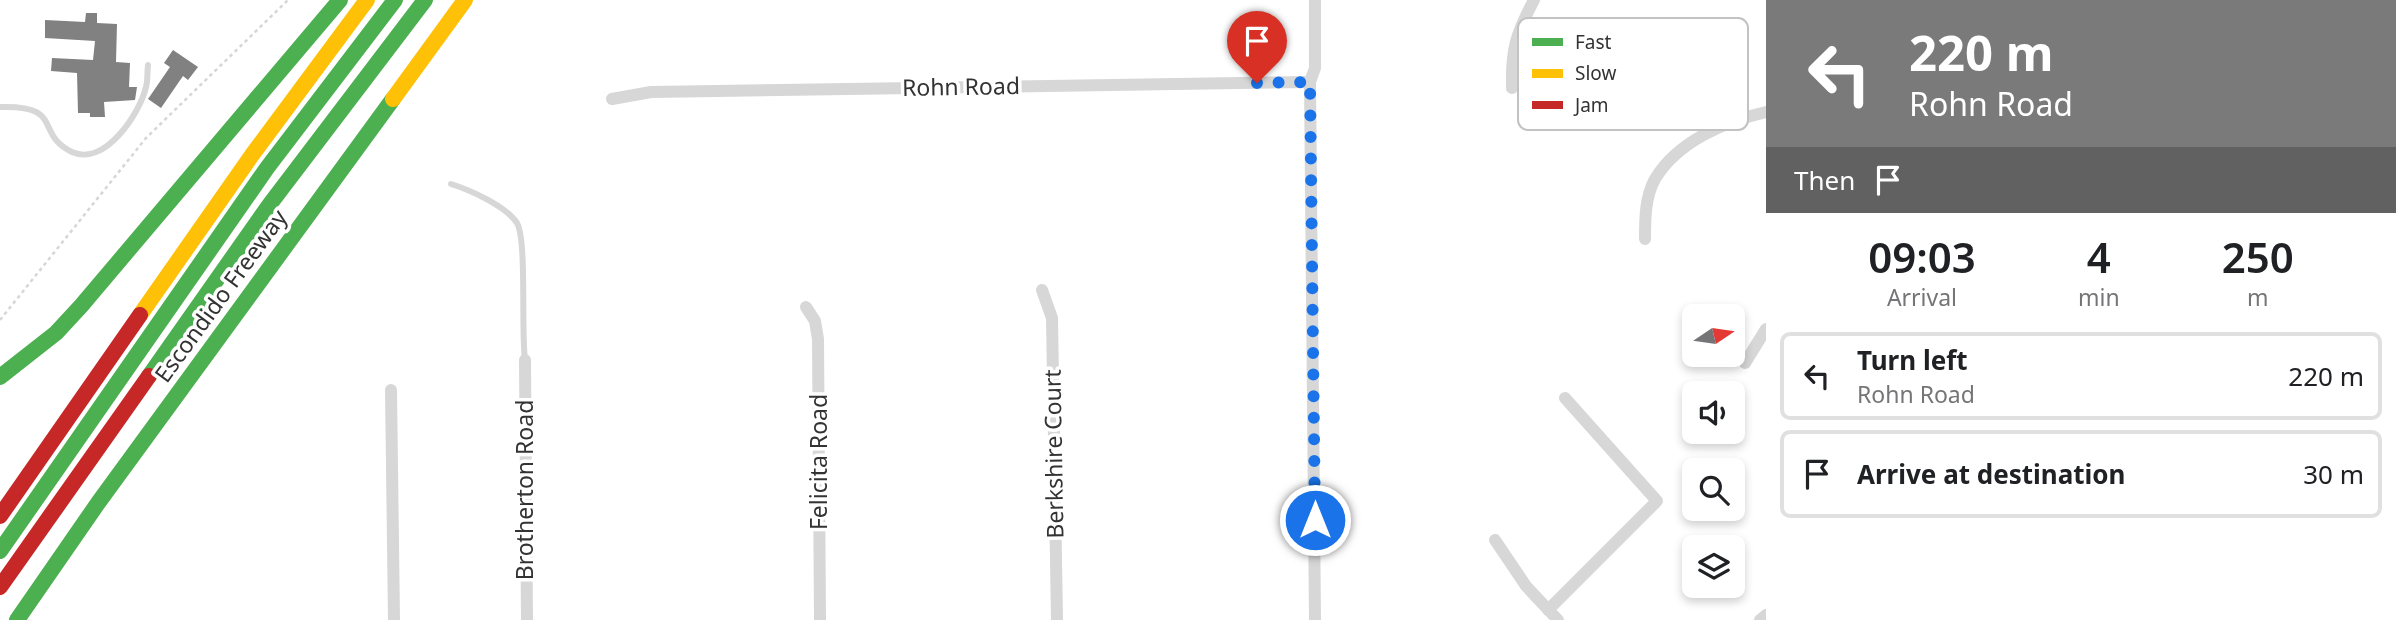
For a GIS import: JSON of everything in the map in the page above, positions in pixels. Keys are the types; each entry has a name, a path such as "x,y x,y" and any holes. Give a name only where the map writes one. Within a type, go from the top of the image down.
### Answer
{"highway":[{"path":"0,377 56,333 82,306 340,0"},
{"path":"0,516 252,155 367,0"},
{"path":"0,551 267,168 395,0"},
{"path":"2,584 270,204 425,0"},
{"name":"Escondido Freeway","path":"17,620 98,503 464,0"},
{"path":"28,476 77,440"},
{"path":"27,620 58,562"}],"street":[{"path":"1315,0 1315,68 1310,82 1315,620"},
{"path":"1524,18 1534,0"},
{"path":"1511,88 1511,62 1518,30"},
{"name":"Rohn Road","path":"612,99 651,92 1310,82"},
{"path":"1748,116 1766,112"},
{"path":"1645,239 1645,212 1654,181 1672,157 1713,130"},
{"name":"Berkshire Court","path":"1042,290 1052,318 1057,620"},
{"name":"Felicita Road","path":"806,307 815,321 818,339 820,620"},
{"path":"1745,363 1766,329"},
{"name":"Brotherton Road","path":"525,360 527,620"},
{"path":"391,390 394,620"},
{"path":"1548,610 1657,500 1565,398"},
{"path":"1495,540 1526,586 1558,620"},
{"path":"1760,620 1766,615"}],"lane":[{"path":"0,107 16,106 38,111 46,119 58,141 69,150 85,154 104,147 122,135 142,100 147,84 148,65"},
{"path":"452,184 488,200 511,216 518,226 525,360"}],"path":[{"path":"0,320 146,138 288,0"}],"building":[{"path":"86,13 97,13 97,23 117,24 116,62 130,63 129,87 137,87 135,100 104,102 105,117 90,117 90,113 78,113 77,73 51,71 52,58 93,60 95,41 45,38 45,20 85,22"},
{"path":"173,50 198,67 188,80 183,76 161,108 148,99 170,67 164,63"}],"traffic: fast":[{"path":"0,377 56,333 81,306 340,0"},
{"path":"0,551 267,168 395,0"},
{"path":"149,376 270,204 425,0"},
{"path":"17,620 98,503 393,99"}],"traffic: slow":[{"path":"140,315 252,155 367,0"},
{"path":"393,99 465,0"}],"traffic: jam":[{"path":"0,516 140,315"},
{"path":"0,587 149,376"}],"route":[{"path":"1257,83 1310,82 1315,520"}]}
